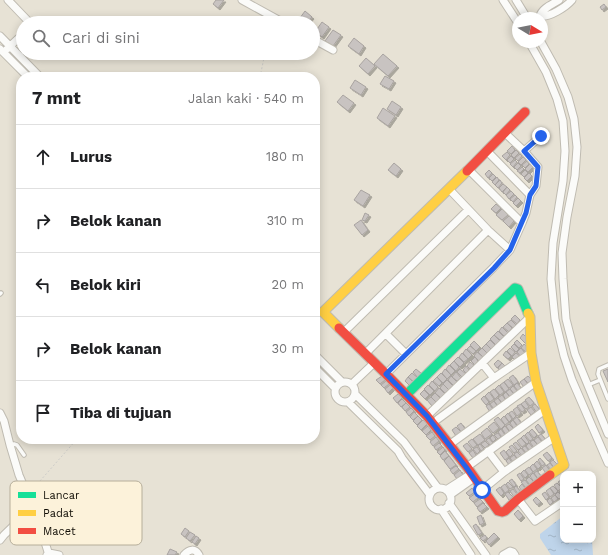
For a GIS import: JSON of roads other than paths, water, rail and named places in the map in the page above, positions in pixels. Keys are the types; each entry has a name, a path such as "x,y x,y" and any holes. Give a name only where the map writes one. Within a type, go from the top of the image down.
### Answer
{"street":[{"path":"8,0 23,16"},
{"path":"242,0 271,16"},
{"path":"503,0 512,14"},
{"path":"516,0 523,12"},
{"path":"541,12 559,0"},
{"path":"548,16 567,5 572,0"},
{"path":"0,36 16,52"},
{"path":"16,40 2,51 23,72"},
{"path":"320,43 333,50"},
{"path":"532,48 546,72 557,99 563,121 565,151 563,181 553,243 551,279 555,319 564,356 572,380 608,463"},
{"path":"544,48 556,69 568,97 574,119 577,147 575,176 562,253 566,319 575,354 608,434"},
{"path":"24,60 35,72"},
{"path":"406,395 510,292 515,288 518,289 530,317 531,353 536,382 564,465 518,499 505,511 498,511 427,416 406,395 386,374 365,354 344,332 323,312 449,190 525,112"},
{"path":"563,121 574,119"},
{"path":"386,374 494,268 510,250 526,213 530,195 536,186 538,167 505,133"},
{"path":"524,151 541,136"},
{"path":"487,151 530,195"},
{"path":"469,170 522,222"},
{"path":"449,190 510,250"},
{"path":"344,332 468,210"},
{"path":"365,354 488,230"},
{"path":"427,416 530,317"},
{"path":"555,319 566,319"},
{"path":"386,334 406,354"},
{"path":"438,419 531,353"},
{"path":"320,360 342,382"},
{"path":"352,384 374,363"},
{"path":"482,363 494,378"},
{"path":"320,373 335,388"},
{"path":"342,382 349,382 355,389 353,399 348,402 342,402 337,399 335,394 335,388 342,382"},
{"path":"449,445 536,382"},
{"path":"355,394 404,442 438,488"},
{"path":"348,402 398,451 430,495"},
{"path":"448,492 470,473 488,451 545,410"},
{"path":"0,413 22,481"},
{"path":"482,490 504,472 555,437"},
{"path":"488,451 504,472"},
{"path":"438,488 442,488 448,492 450,499 446,507 441,509 431,505 429,500 433,490 438,488"},
{"path":"518,499 535,520 560,504"},
{"path":"449,503 486,555"},
{"path":"441,509 471,555"},
{"path":"0,540 10,529"},
{"path":"184,555 192,550 197,551 199,555"},
{"path":"503,555 510,551 515,555"},
{"path":"48,554 59,555"}],"lane":[{"path":"608,364 599,369 598,374 608,399"},
{"path":"588,386 600,380"},
{"path":"10,445 17,445 24,455"}],"water":[{"path":"560,518 560,543 592,543 593,555 551,555 540,538 540,534"}]}
